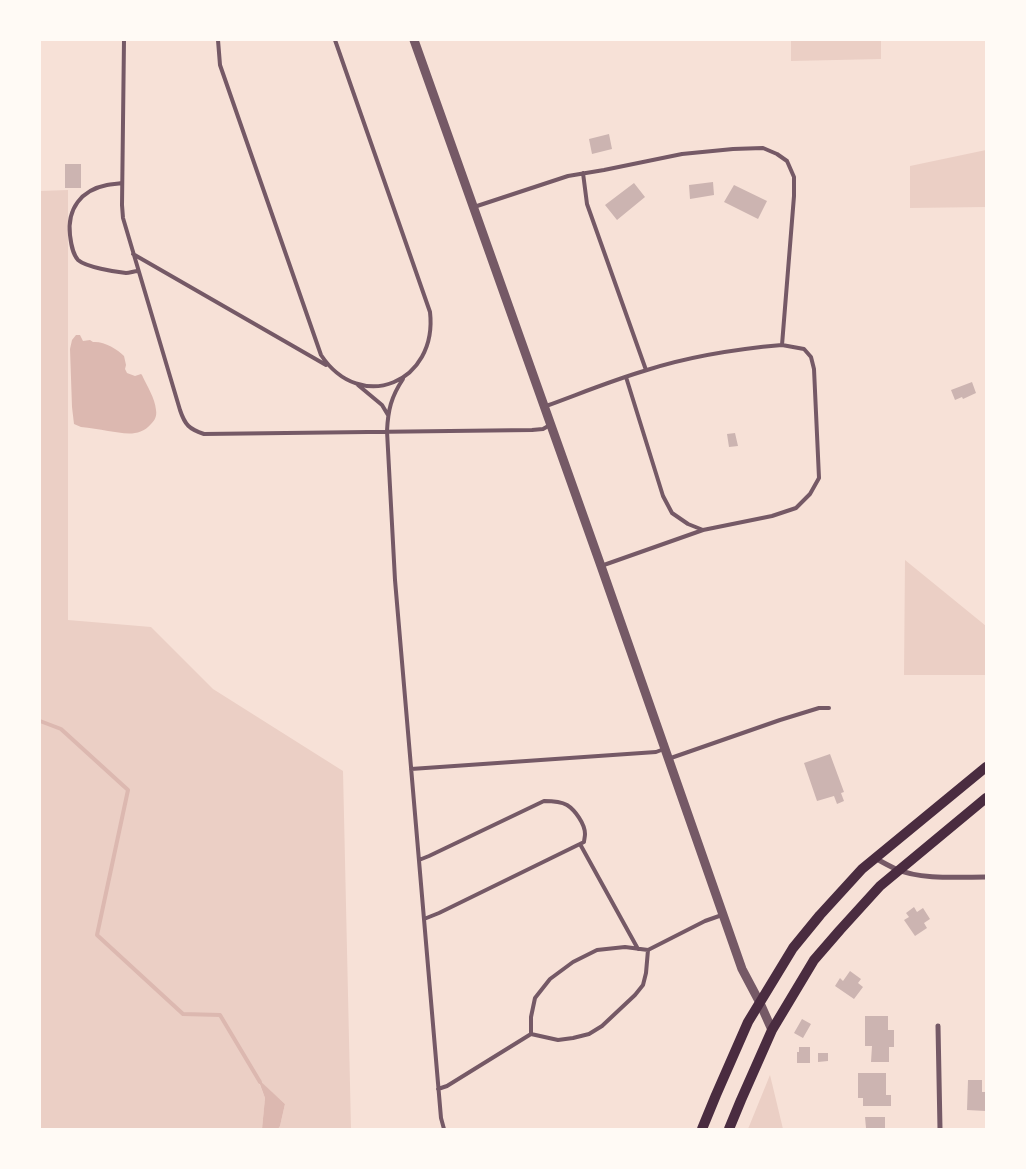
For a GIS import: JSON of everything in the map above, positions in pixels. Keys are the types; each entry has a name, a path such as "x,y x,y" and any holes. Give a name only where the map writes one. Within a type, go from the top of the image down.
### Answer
{"main road":[{"path":"702,1129 748,1022 793,948 862,869 986,767"},
{"path":"729,1129 772,1030 814,960 880,886 986,798"}],"street":[{"path":"414,40 601,566 722,914 742,969 772,1030"},
{"path":"875,858 897,870 928,876 986,877"},
{"path":"938,1026 940,1129"}],"lane":[{"path":"124,40 123,218 180,410 184,422 192,430 204,434 532,430 543,429 550,425"},
{"path":"218,40 220,66 321,355 328,366"},
{"path":"334,40 430,312 432,324 428,347 421,360 410,372 400,380 385,385 358,385"},
{"path":"474,207 583,172 604,170 682,154 764,148 788,162 794,177 782,345"},
{"path":"583,172 587,204 646,370"},
{"path":"122,183 105,185 89,191 76,202 72,211 69,230 72,248 78,259 90,267 127,273 138,271"},
{"path":"132,253 328,366 358,385 382,405 388,415"},
{"path":"544,406 646,370 695,357 745,348 782,345 804,349 811,357 814,369 819,478 810,494 796,508 772,516 703,530 601,566"},
{"path":"406,375 391,400 387,432 395,580 438,1089 444,1129"},
{"path":"626,377 663,496 672,513 688,524 703,530"},
{"path":"668,759 819,708 829,708"},
{"path":"411,768 656,752 664,749"},
{"path":"419,860 544,801 557,801 566,805 575,812 584,827 584,842 424,919"},
{"path":"580,844 638,949"},
{"path":"531,1034 531,1017 535,998 550,979 573,962 597,950 625,947 648,950 722,914"},
{"path":"438,1089 447,1086 531,1034 558,1040 589,1034 602,1026 643,985 648,950"}],"shaded area":[{"path":"791,40 881,40 881,59 791,61"},
{"path":"986,150 986,207 910,208 910,166"},
{"path":"68,190 68,620 151,627 213,689 343,771 351,1129 278,1129 285,1104 258,1080 265,1098 262,1129 40,1129 40,191"},
{"path":"76,335 80,335 83,341 90,340 114,348 124,356 127,373 135,376 142,375 152,397 156,412 155,419 146,428 136,433 125,433 81,427 74,424 70,349 72,340"},
{"path":"905,560 986,626 986,675 904,675"},
{"path":"770,1075 783,1129 748,1129"},
{"path":"258,1079 285,1104 278,1129 262,1129 265,1098"}],"building":[{"path":"609,134 612,149 592,154 589,139"},
{"path":"65,164 81,164 81,188 65,188"},
{"path":"713,182 714,195 690,199 689,185"},
{"path":"634,183 645,197 617,220 605,205"},
{"path":"734,185 767,201 758,219 724,202"},
{"path":"972,382 976,393 963,399 962,397 955,400 951,390"},
{"path":"735,433 738,446 729,447 727,434"},
{"path":"830,754 844,792 841,793 844,801 837,804 834,796 817,801 804,763"},
{"path":"914,907 917,912 923,908 930,919 924,923 927,928 915,936 904,920 909,917 906,913"},
{"path":"850,971 861,979 858,983 863,987 854,999 835,986 840,978 843,981"},
{"path":"865,1016 888,1016 888,1030 894,1030 894,1047 889,1047 889,1062 871,1062 872,1046 865,1046"},
{"path":"802,1019 811,1024 803,1038 794,1033"},
{"path":"799,1047 810,1047 810,1063 797,1063"},
{"path":"818,1053 828,1053 828,1061 818,1062"},
{"path":"858,1073 886,1073 886,1095 891,1095 891,1106 863,1106 863,1098 858,1098"},
{"path":"968,1080 982,1080 982,1092 986,1092 986,1111 967,1110"},
{"path":"865,1117 885,1117 885,1129 867,1129"}],"waterway":[{"path":"40,721 61,729 128,790 97,935 183,1014 220,1015 260,1082"}]}
